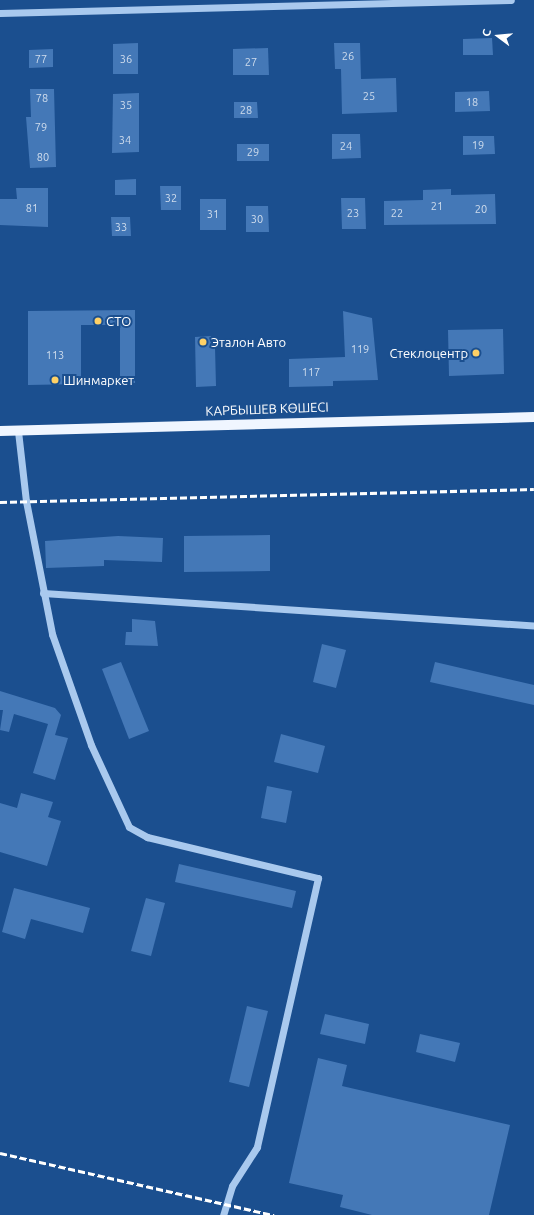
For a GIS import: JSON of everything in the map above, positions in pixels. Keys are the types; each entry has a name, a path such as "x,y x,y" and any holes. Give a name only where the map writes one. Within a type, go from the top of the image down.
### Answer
{"main road":[{"name":"КАРБЫШЕВ КӨШЕСІ","path":"0,431 534,416"}],"street":[{"path":"0,13 511,0"},
{"path":"18,431 26,501 52,634 91,745 129,828 147,837 318,878 257,1147 232,1186 223,1215"},
{"path":"43,593 534,626"}],"building":[{"path":"492,38 493,55 463,55 463,39"},
{"path":"138,43 138,74 113,74 113,44"},
{"path":"334,43 360,43 361,79 396,78 397,112 342,114 341,69 335,69"},
{"path":"268,48 269,75 233,75 233,49"},
{"path":"53,49 53,67 29,68 29,50"},
{"path":"30,89 54,89 56,167 30,168 26,117 31,117"},
{"path":"489,91 490,111 455,112 455,92"},
{"path":"139,93 139,152 112,153 113,94"},
{"path":"234,102 257,102 258,118 234,118"},
{"path":"332,134 360,134 361,158 332,159"},
{"path":"463,136 494,136 495,154 463,155"},
{"path":"237,144 269,144 269,161 237,161"},
{"path":"136,179 136,195 115,195 115,180"},
{"path":"160,186 181,186 181,210 161,210"},
{"path":"16,188 48,188 48,227 0,225 0,199 17,199"},
{"path":"451,189 451,195 495,194 496,224 384,225 384,201 423,200 423,190"},
{"path":"341,198 365,198 366,229 342,229"},
{"path":"200,199 226,199 226,230 200,230"},
{"path":"246,206 268,206 269,232 246,232"},
{"path":"111,217 130,217 131,236 112,236"},
{"path":"135,310 135,383 120,383 120,325 81,325 81,384 28,385 28,311"},
{"path":"343,311 372,318 378,380 333,381 333,386 289,387 289,359 345,357"},
{"name":"Стеклоцентр","path":"503,329 504,374 449,376 448,330"},
{"path":"211,336 211,347 215,347 216,386 196,387 195,337"},
{"path":"270,535 270,571 184,572 184,536"},
{"path":"118,536 163,538 162,562 104,560 104,566 46,568 45,541"},
{"path":"132,619 155,621 158,646 125,645 126,632 132,632"},
{"path":"322,644 346,650 336,688 313,682"},
{"path":"121,662 149,731 129,739 102,669"},
{"path":"435,662 534,685 534,705 430,682"},
{"path":"0,691 55,708 61,715 55,735 68,738 55,780 33,773 48,724 14,714 9,732 0,730 3,710 0,710"},
{"path":"281,734 325,746 318,773 274,762"},
{"path":"267,786 292,791 286,823 261,818"},
{"path":"21,793 53,802 48,817 61,821 47,866 0,852 0,803 17,808"},
{"path":"179,864 296,891 292,908 175,882"},
{"path":"14,888 90,908 83,933 31,919 25,939 2,932"},
{"path":"146,898 165,903 151,956 131,951"},
{"path":"247,1006 268,1011 249,1087 229,1082"},
{"path":"325,1014 369,1024 365,1044 320,1034"},
{"path":"420,1034 460,1043 455,1062 416,1052"},
{"path":"318,1058 347,1065 342,1086 510,1125 489,1215 372,1215 340,1207 343,1195 289,1183"}],"railway":[{"path":"0,502 534,489"},
{"path":"0,1153 274,1215"}],"place":[{"name":"СТО","path":"98,321"},
{"name":"Эталон Авто","path":"203,342"},
{"name":"Стеклоцентр","path":"476,353"},
{"name":"Шинмаркет","path":"55,380"}]}
